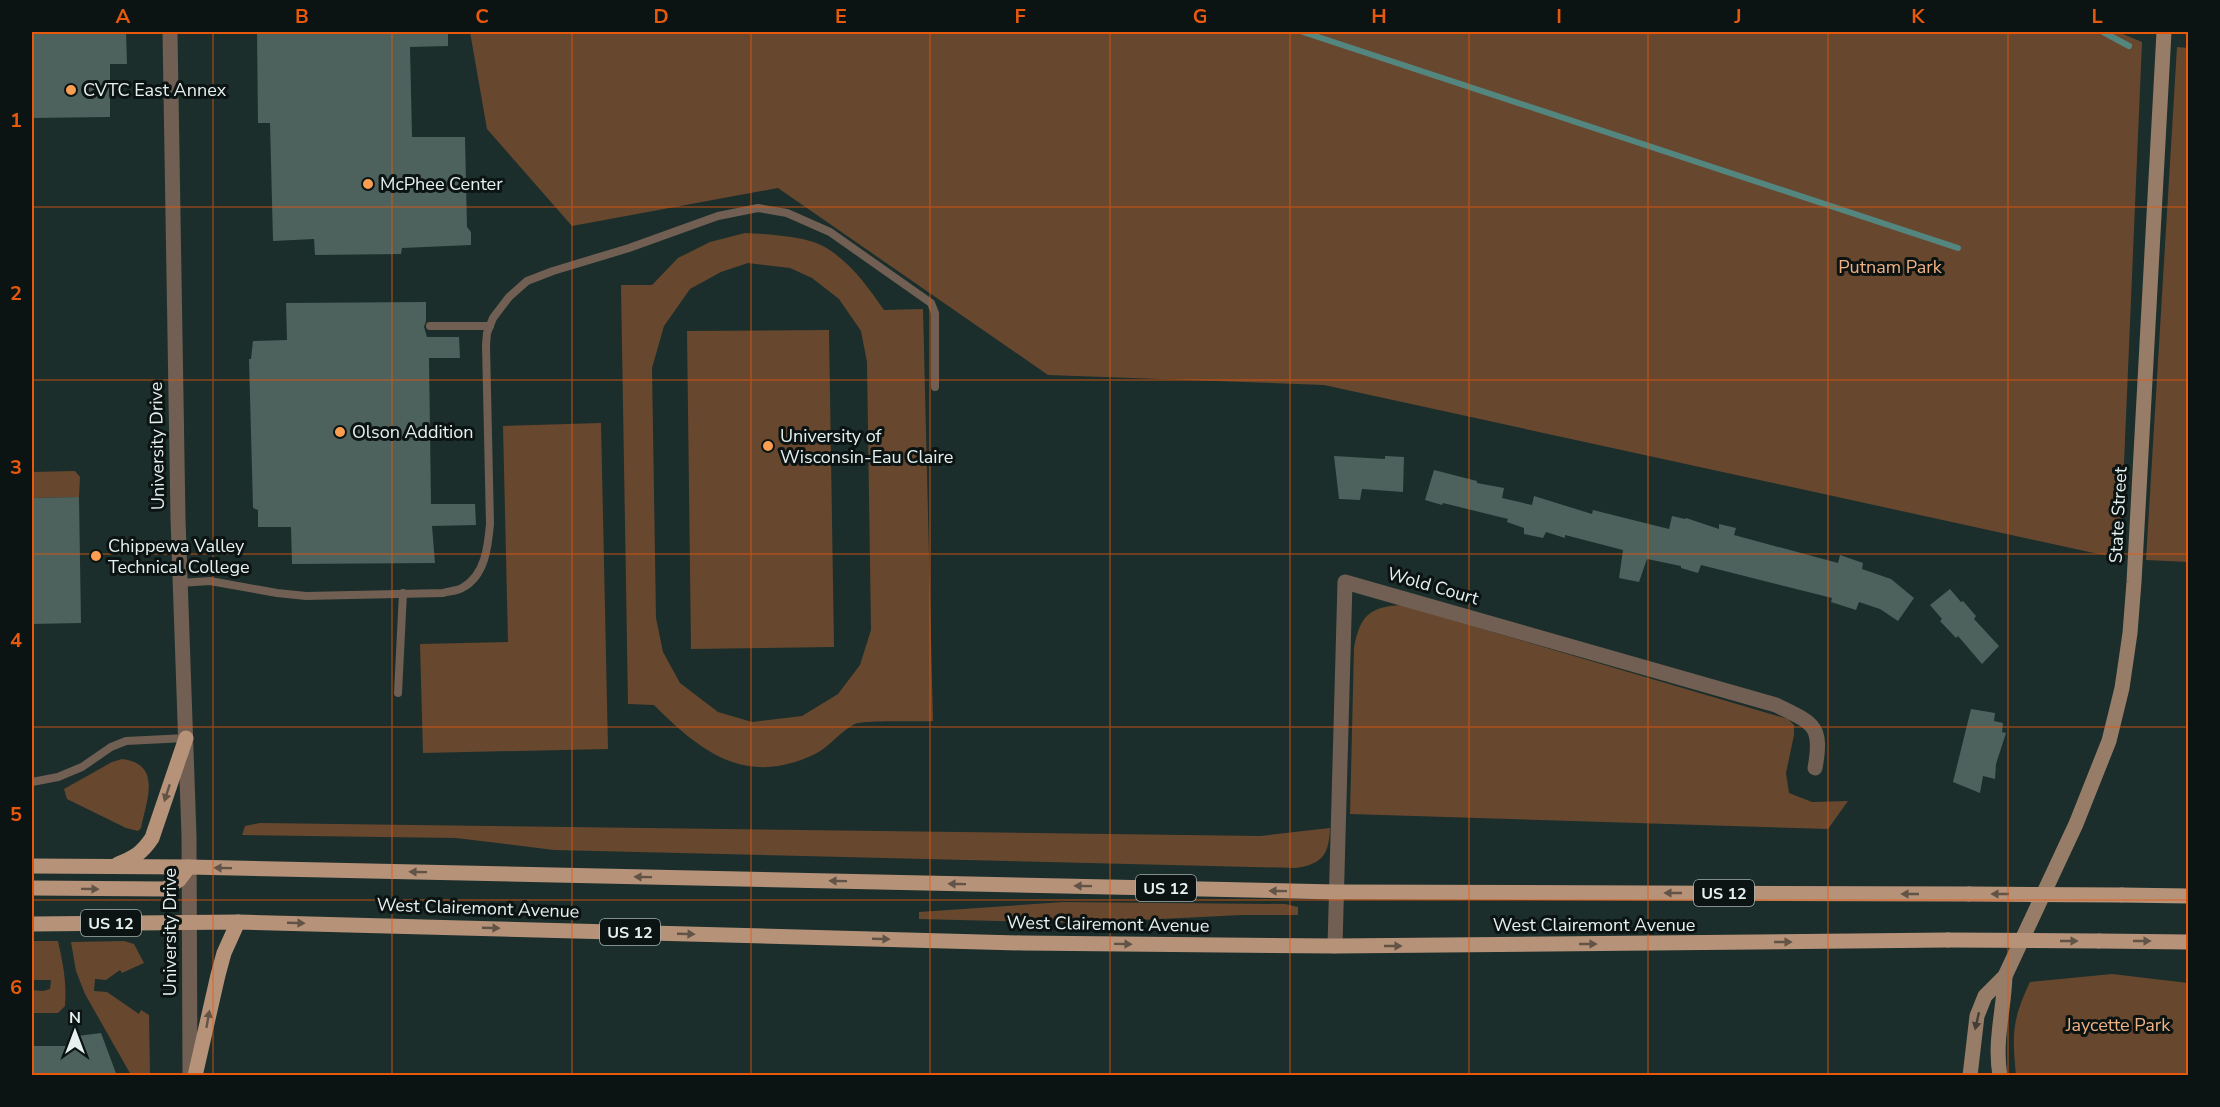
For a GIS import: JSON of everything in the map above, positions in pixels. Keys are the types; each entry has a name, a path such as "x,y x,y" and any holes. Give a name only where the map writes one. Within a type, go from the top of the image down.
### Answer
{"main road":[{"name":"State Street","path":"1970,1076 1977,1016 1985,996 2005,976 2092,788 2109,741 2122,688 2134,582 2164,32"},
{"path":"109,867 135,857 144,850 152,838 186,738"},
{"name":"West Clairemont Avenue","path":"32,866 189,867 1336,892 2188,896"},
{"path":"32,888 165,889 179,879 189,867"},
{"path":"193,1076 224,953 238,922"},
{"name":"West Clairemont Avenue","path":"32,924 238,922 1022,943 1335,946 1948,940 2187,943"},
{"name":"State Street","path":"2000,1076 1997,1050 2005,976"}],"street":[{"name":"University Drive","path":"170,32 180,583 186,738 193,1076"},
{"name":"Wold Court","path":"1335,946 1345,582 1776,705 1804,718 1818,733 1819,746 1815,768"}],"lane":[{"path":"180,583 210,581 306,596 443,593 462,588 480,570 486,556 490,524 486,345 490,326 509,297 527,281 718,216 758,208 787,213 830,232 931,303 935,313 935,387"},
{"path":"430,326 490,326"},
{"path":"398,693 403,593"},
{"path":"32,782 57,777 82,767 111,747 126,741 186,738"}],"green space":[{"name":"Putnam Park","path":"470,32 2118,32 2142,42 2120,557 1324,385 1048,375 778,188 572,226 487,129"},
{"path":"2177,47 2188,48 2188,562 2146,560"},
{"path":"745,233 785,236 816,243 842,259 884,310 923,309 933,721 855,724 815,754 790,763 767,767 746,766 727,760 708,750 690,738 654,705 628,704 621,285 652,285 678,258 710,242","holes":["748,263 790,268 812,278 839,299 861,331 867,362 871,630 860,665 838,694 802,716 752,722 718,712 680,683 663,652 656,618 652,368 664,326 690,289 721,272"]},
{"path":"829,330 834,647 691,649 687,331"},
{"path":"601,423 608,749 423,753 420,644 508,642 503,426"},
{"path":"75,471 80,477 79,497 32,498 32,472"},
{"path":"1401,605 1788,719 1794,725 1786,773 1789,793 1812,802 1848,801 1828,829 1350,814 1356,637 1368,615 1381,608"},
{"path":"122,759 135,762 143,768 149,785 141,828 138,831 126,828 67,799 64,789 112,762"},
{"path":"260,823 1260,836 1330,828 1328,845 1322,857 1312,864 1296,868 554,850 456,838 242,835 245,826"},
{"path":"1063,902 1285,904 1298,907 1298,915 1242,915 1079,923 919,919 919,912"},
{"path":"32,941 58,941 64,974 65,1006 58,1013 32,1013 32,990 50,989 51,980 32,980"},
{"path":"124,941 134,944 144,963 122,973 120,970 106,980 95,979 94,991 107,992 139,1014 141,1010 149,1015 150,1075 131,1075 85,994 76,971 71,942"},
{"name":"Jaycette Park","path":"2112,974 2188,983 2188,1075 2016,1075 2015,1027 2030,982"}],"building":[{"name":"CVTC East Annex","path":"32,32 126,32 127,64 110,64 110,117 32,118"},
{"name":"McPhee Center","path":"257,32 448,32 448,46 410,47 412,137 465,137 467,227 471,232 471,245 402,248 401,254 315,255 314,239 273,241 270,123 258,123"},
{"name":"Olson Addition","path":"426,302 424,327 427,337 459,337 460,358 429,358 431,504 475,504 476,525 432,526 435,563 292,564 291,527 258,527 258,510 253,508 249,359 251,359 253,341 287,340 286,303"},
{"path":"1334,456 1385,459 1385,456 1404,457 1403,492 1362,489 1360,500 1339,499"},
{"path":"1434,470 1477,481 1477,483 1504,488 1502,498 1532,505 1534,496 1592,514 1593,510 1669,529 1672,516 1686,518 1719,529 1719,524 1736,528 1734,535 1838,563 1840,555 1863,563 1862,569 1891,579 1914,598 1898,621 1880,609 1859,602 1856,610 1831,602 1832,598 1701,565 1698,573 1681,568 1681,566 1647,559 1639,582 1619,578 1623,550 1565,535 1565,538 1546,532 1543,538 1524,534 1524,528 1507,522 1508,519 1425,500"},
{"path":"79,497 81,623 32,624 32,498"},
{"path":"1950,589 1976,616 1974,619 1999,646 1982,664 1958,636 1956,638 1940,621 1942,619 1930,605"},
{"path":"1971,709 1995,713 1994,721 2003,723 2002,732 2006,733 1996,764 1995,779 1983,776 1980,793 1953,782"},
{"path":"101,1033 117,1076 32,1076 32,1046 76,1046 77,1036"}],"waterway":[{"path":"1303,32 1958,248"},
{"path":"2103,32 2129,46"}],"place":[{"name":"CVTC East Annex","path":"71,90"},
{"name":"McPhee Center","path":"368,184"},
{"name":"Olson Addition","path":"340,432"},
{"name":"University of Wisconsin-Eau Claire","path":"768,446"},
{"name":"Chippewa Valley Technical College","path":"96,556"}]}
